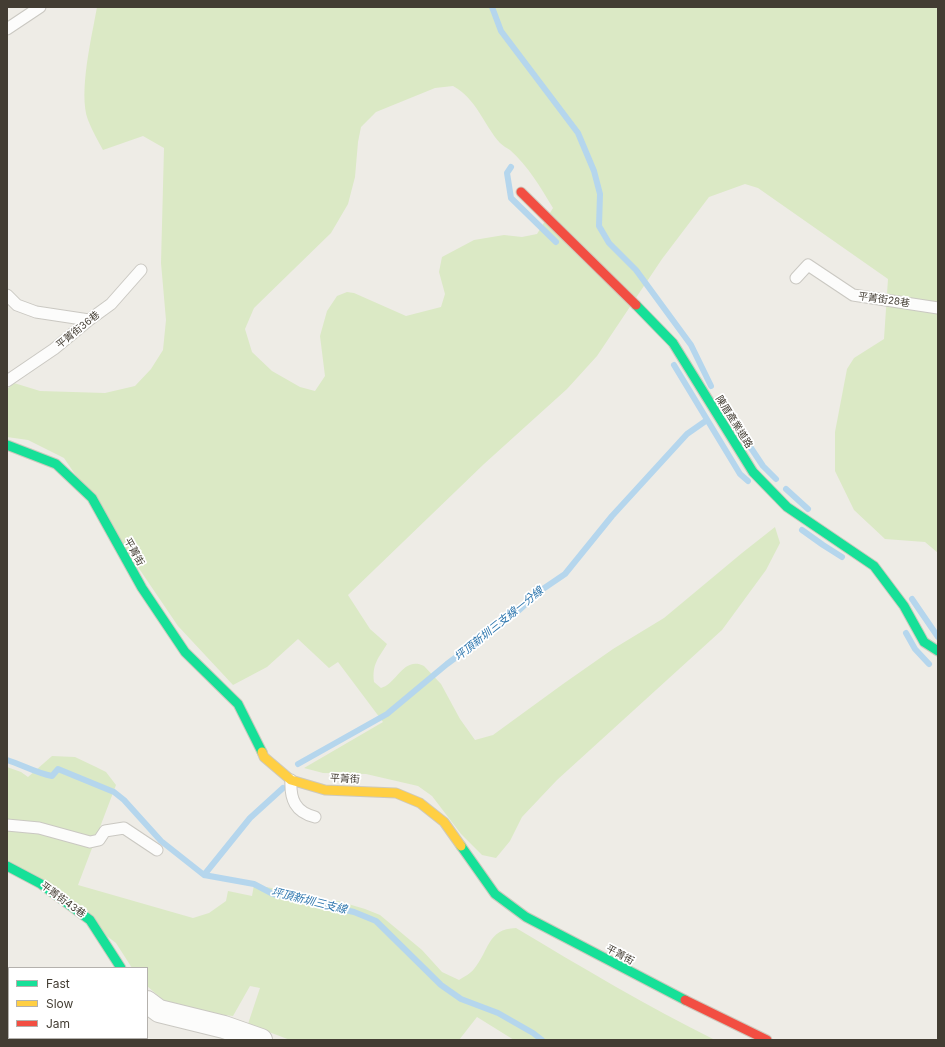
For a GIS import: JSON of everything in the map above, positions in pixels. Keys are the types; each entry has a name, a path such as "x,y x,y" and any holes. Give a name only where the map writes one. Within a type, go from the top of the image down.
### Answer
{"street":[{"name":"陳厝產業道路","path":"522,192 556,224 673,343 718,418 753,472 787,507 874,566 904,606 924,642 938,651"},
{"name":"平菁街","path":"7,445 56,464 92,498 142,588 185,652 238,704 264,757 291,780 325,790 396,793 420,803 444,822 495,894 526,918 682,999 767,1040"},
{"name":"平菁街43巷","path":"7,866 42,884 90,920 120,967"},
{"path":"148,1003 159,1011 224,1027 260,1040"}],"lane":[{"path":"7,29 40,7"},
{"name":"平菁街28巷","path":"796,278 808,265 853,296 938,308"},
{"name":"平菁街36巷","path":"7,381 54,349 111,304 141,270"},
{"path":"7,296 17,305 36,312 89,320"},
{"path":"291,780 290,790 293,802 306,815 315,817"},
{"path":"7,825 39,828 90,842 99,840 105,831 124,828 157,850"}],"green space":[{"path":"97,7 938,7 938,553 925,542 885,539 854,510 835,471 835,432 847,369 854,358 884,339 888,279 758,188 745,184 709,197 662,259 597,356 567,389 484,464 348,595 370,629 387,644 375,666 374,682 381,688 392,681 405,668 417,664 424,666 441,684 460,719 475,740 493,735 613,649 664,618 775,527 780,543 766,570 722,630 557,780 522,817 510,841 496,858 482,855 461,834 432,796 418,786 366,774 323,773 304,768 383,722 338,662 329,668 298,639 267,667 233,685 178,626 64,458 28,440 7,437 7,389 14,383 40,391 105,393 135,386 151,369 163,350 166,320 161,263 164,148 143,136 103,150 93,132 85,109 84,95 89,48","holes":["453,86 468,97 500,143 517,156 539,185 553,208 537,234 522,237 504,235 474,240 442,257 439,272 445,294 441,307 406,316 354,293 347,292 337,296 327,311 320,336 325,376 315,391 300,387 272,371 252,352 245,329 254,308 331,233 348,204 355,177 361,127 376,112 435,88"]},
{"path":"52,756 75,757 106,772 116,785 78,885 193,918 209,913 226,901 228,891 252,896 254,885 316,899 338,901 380,915 422,950 442,972 459,980 474,969 490,942 499,932 506,929 516,928 639,1000 715,1040 514,1040 477,1017 459,1040 290,1040 248,1024 260,988 250,986 233,1016 181,1010 162,999 148,987 148,967 131,967 116,943 7,860 7,767 21,772 28,777"},
{"path":"7,987 8,1039 118,1039 118,1040 7,1040"}],"waterway":[{"path":"492,7 501,31 578,133 594,171 600,194 599,226 609,243 636,270 691,345 711,386"},
{"path":"511,167 507,173 511,198 556,242"},
{"path":"674,365 740,474 748,481"},
{"name":"坪頂新圳三支線一分線","path":"298,764 387,714 447,664 486,635 495,625 517,612 540,591 565,574 612,516 687,434 707,420"},
{"path":"743,436 763,466 776,479"},
{"path":"786,489 808,509"},
{"path":"802,530 842,557"},
{"path":"912,599 938,637"},
{"path":"906,633 915,649 929,664"},
{"name":"坪頂新圳三支線","path":"7,760 52,776 58,769 114,792 124,800 161,841 204,875 254,884 273,894 354,912 376,921 441,985 461,999 498,1013 533,1033 542,1040"},
{"name":"坪頂新圳三支線一分線","path":"204,875 250,818 283,788"}],"traffic: fast":[{"path":"636,305 673,343 753,472 787,507 874,566 904,606 924,642 938,651"},
{"path":"7,445 56,464 92,498 142,588 185,652 238,704 262,752"},
{"path":"461,846 495,894 526,917 685,1000"},
{"path":"7,866 41,884 90,920 120,967"}],"traffic: slow":[{"path":"262,752 264,757 291,780 325,790 396,793 420,803 444,822 461,846"}],"traffic: jam":[{"path":"521,192 636,305"},
{"path":"685,1000 767,1040"}]}
